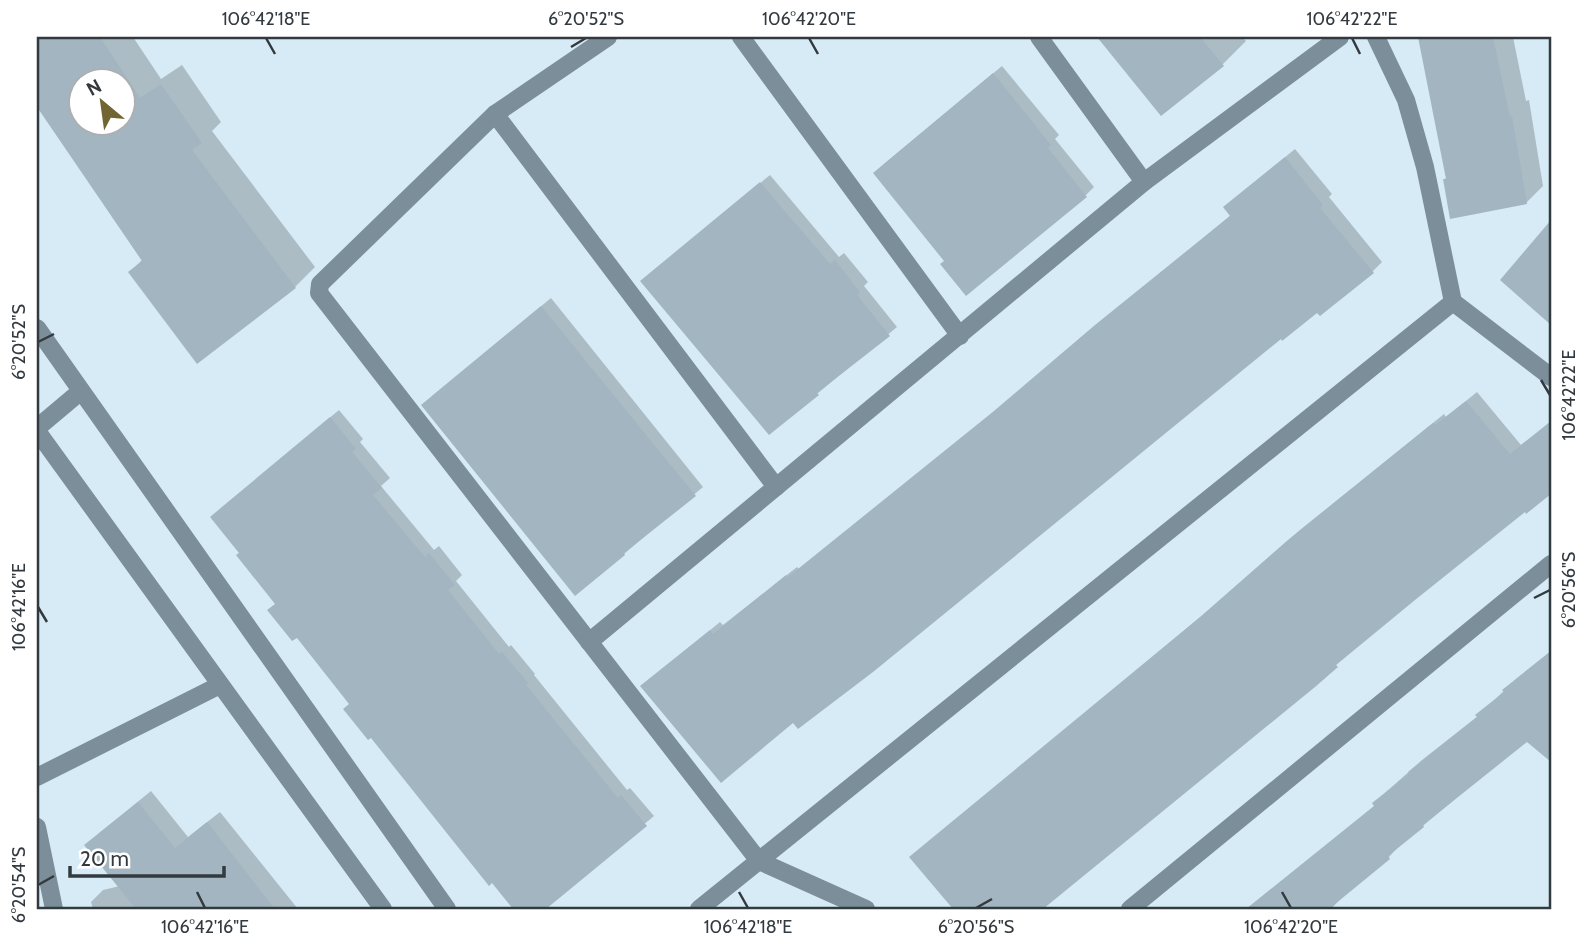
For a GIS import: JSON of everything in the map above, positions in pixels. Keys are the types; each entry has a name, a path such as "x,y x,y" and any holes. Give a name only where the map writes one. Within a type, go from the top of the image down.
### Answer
{"street":[{"path":"608,37 495,114 320,284 319,293 759,861 866,909"},
{"path":"741,37 960,336"},
{"path":"1039,37 1144,183"},
{"path":"589,642 1144,183 1340,37"},
{"path":"1376,37 1409,111 1425,167 1453,302 1551,377"},
{"path":"495,114 776,487"},
{"path":"699,909 1453,302"},
{"path":"37,327 447,909"},
{"path":"81,391 37,430 383,909"},
{"path":"1130,909 1551,564"},
{"path":"37,777 220,685"},
{"path":"37,827 54,909"}],"building":[{"path":"37,37 100,37 119,66 66,66 66,136 136,136 136,92 140,98 161,84 202,143 192,150 296,288 197,364 128,272 142,261 37,107"},
{"path":"1097,37 1200,37 1224,66 1161,116"},
{"path":"1418,37 1493,37 1510,117 1512,116 1527,204 1450,219 1443,179 1446,179"},
{"path":"993,73 1051,145 1048,148 1087,197 966,296 940,264 944,261 873,173"},
{"path":"1285,157 1323,205 1320,208 1374,273 1320,316 1317,313 1282,341 1281,339 873,672 798,729 793,723 721,783 640,686 710,630 713,634 786,575 788,577 994,411 1230,216 1223,207"},
{"path":"760,182 830,264 835,260 860,292 857,295 890,336 817,393 819,395 769,435 640,281"},
{"path":"1551,220 1551,325 1500,280"},
{"path":"541,306 696,496 575,596 421,405"},
{"path":"1466,401 1510,454 1551,421 1551,494 1415,600 1336,665 1338,667 1315,687 1043,909 953,909 909,857 1199,618 1288,540 1433,423 1435,425"},
{"path":"330,417 356,449 352,452 382,488 373,495 425,557 429,553 455,585 448,590 499,654 502,652 528,683 526,685 618,798 621,795 647,826 546,909 513,909 492,883 489,886 371,738 368,740 343,709 349,704 297,638 292,641 267,610 275,604 210,517"},
{"path":"1551,651 1551,762 1527,742 1423,825 1424,827 1388,856 1390,859 1329,909 1246,909 1374,806 1372,803 1477,717 1475,715 1504,692 1502,690"},
{"path":"138,802 175,848 207,822 275,909 136,909 84,845"}]}
